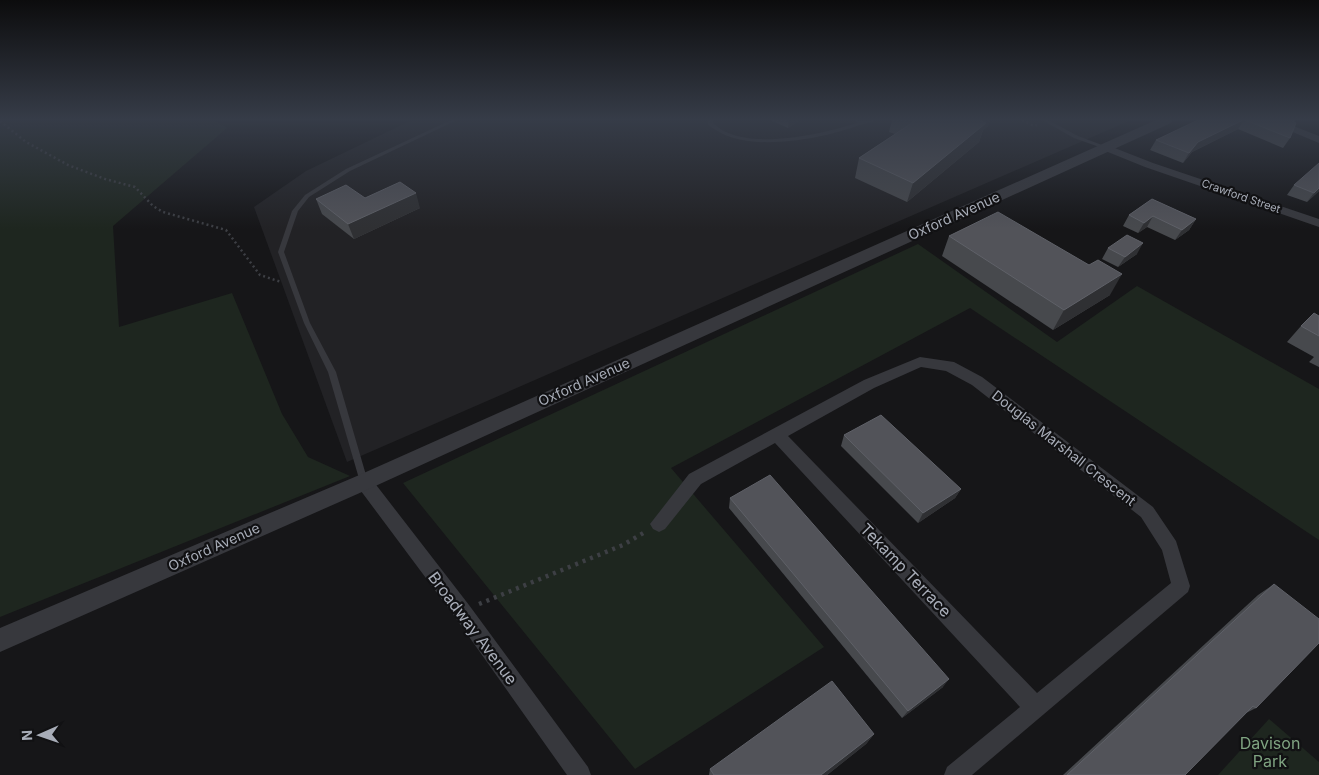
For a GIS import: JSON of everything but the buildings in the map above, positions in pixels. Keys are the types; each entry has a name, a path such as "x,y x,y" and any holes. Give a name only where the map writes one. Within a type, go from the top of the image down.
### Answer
{"street":[{"name":"Oxford Avenue","path":"0,640 364,482 1088,156"},
{"name":"Crawford Street","path":"1127,156 1319,223"},
{"name":"Douglas Marshall Crescent","path":"659,524 695,479 869,384 920,362 950,366 977,381 1147,512 1170,547 1181,586 955,775"},
{"name":"Tekamp Terrace","path":"777,435 1036,707"},
{"name":"Broadway Avenue","path":"364,482 462,611 580,775"}],"lane":[{"path":"364,482 332,372 307,322 281,252 294,211 307,196 348,170 378,156"}],"path":[{"path":"52,156 68,165 105,179 135,187 153,206 163,212 226,230 260,275 278,282 292,280"},
{"path":"462,611 623,545 659,524"}],"shaded area":[{"path":"337,156 1048,156 347,462 254,207 306,171"}],"green space":[{"path":"0,156 194,156 113,226 119,327 232,293 282,414 308,457 350,476 0,617"},
{"path":"918,244 1057,342 1137,286 1319,389 1319,540 970,308 671,468 824,647 635,769 403,483"},
{"name":"Davison Park","path":"1269,719 1319,762 1319,775 1218,775"}]}
